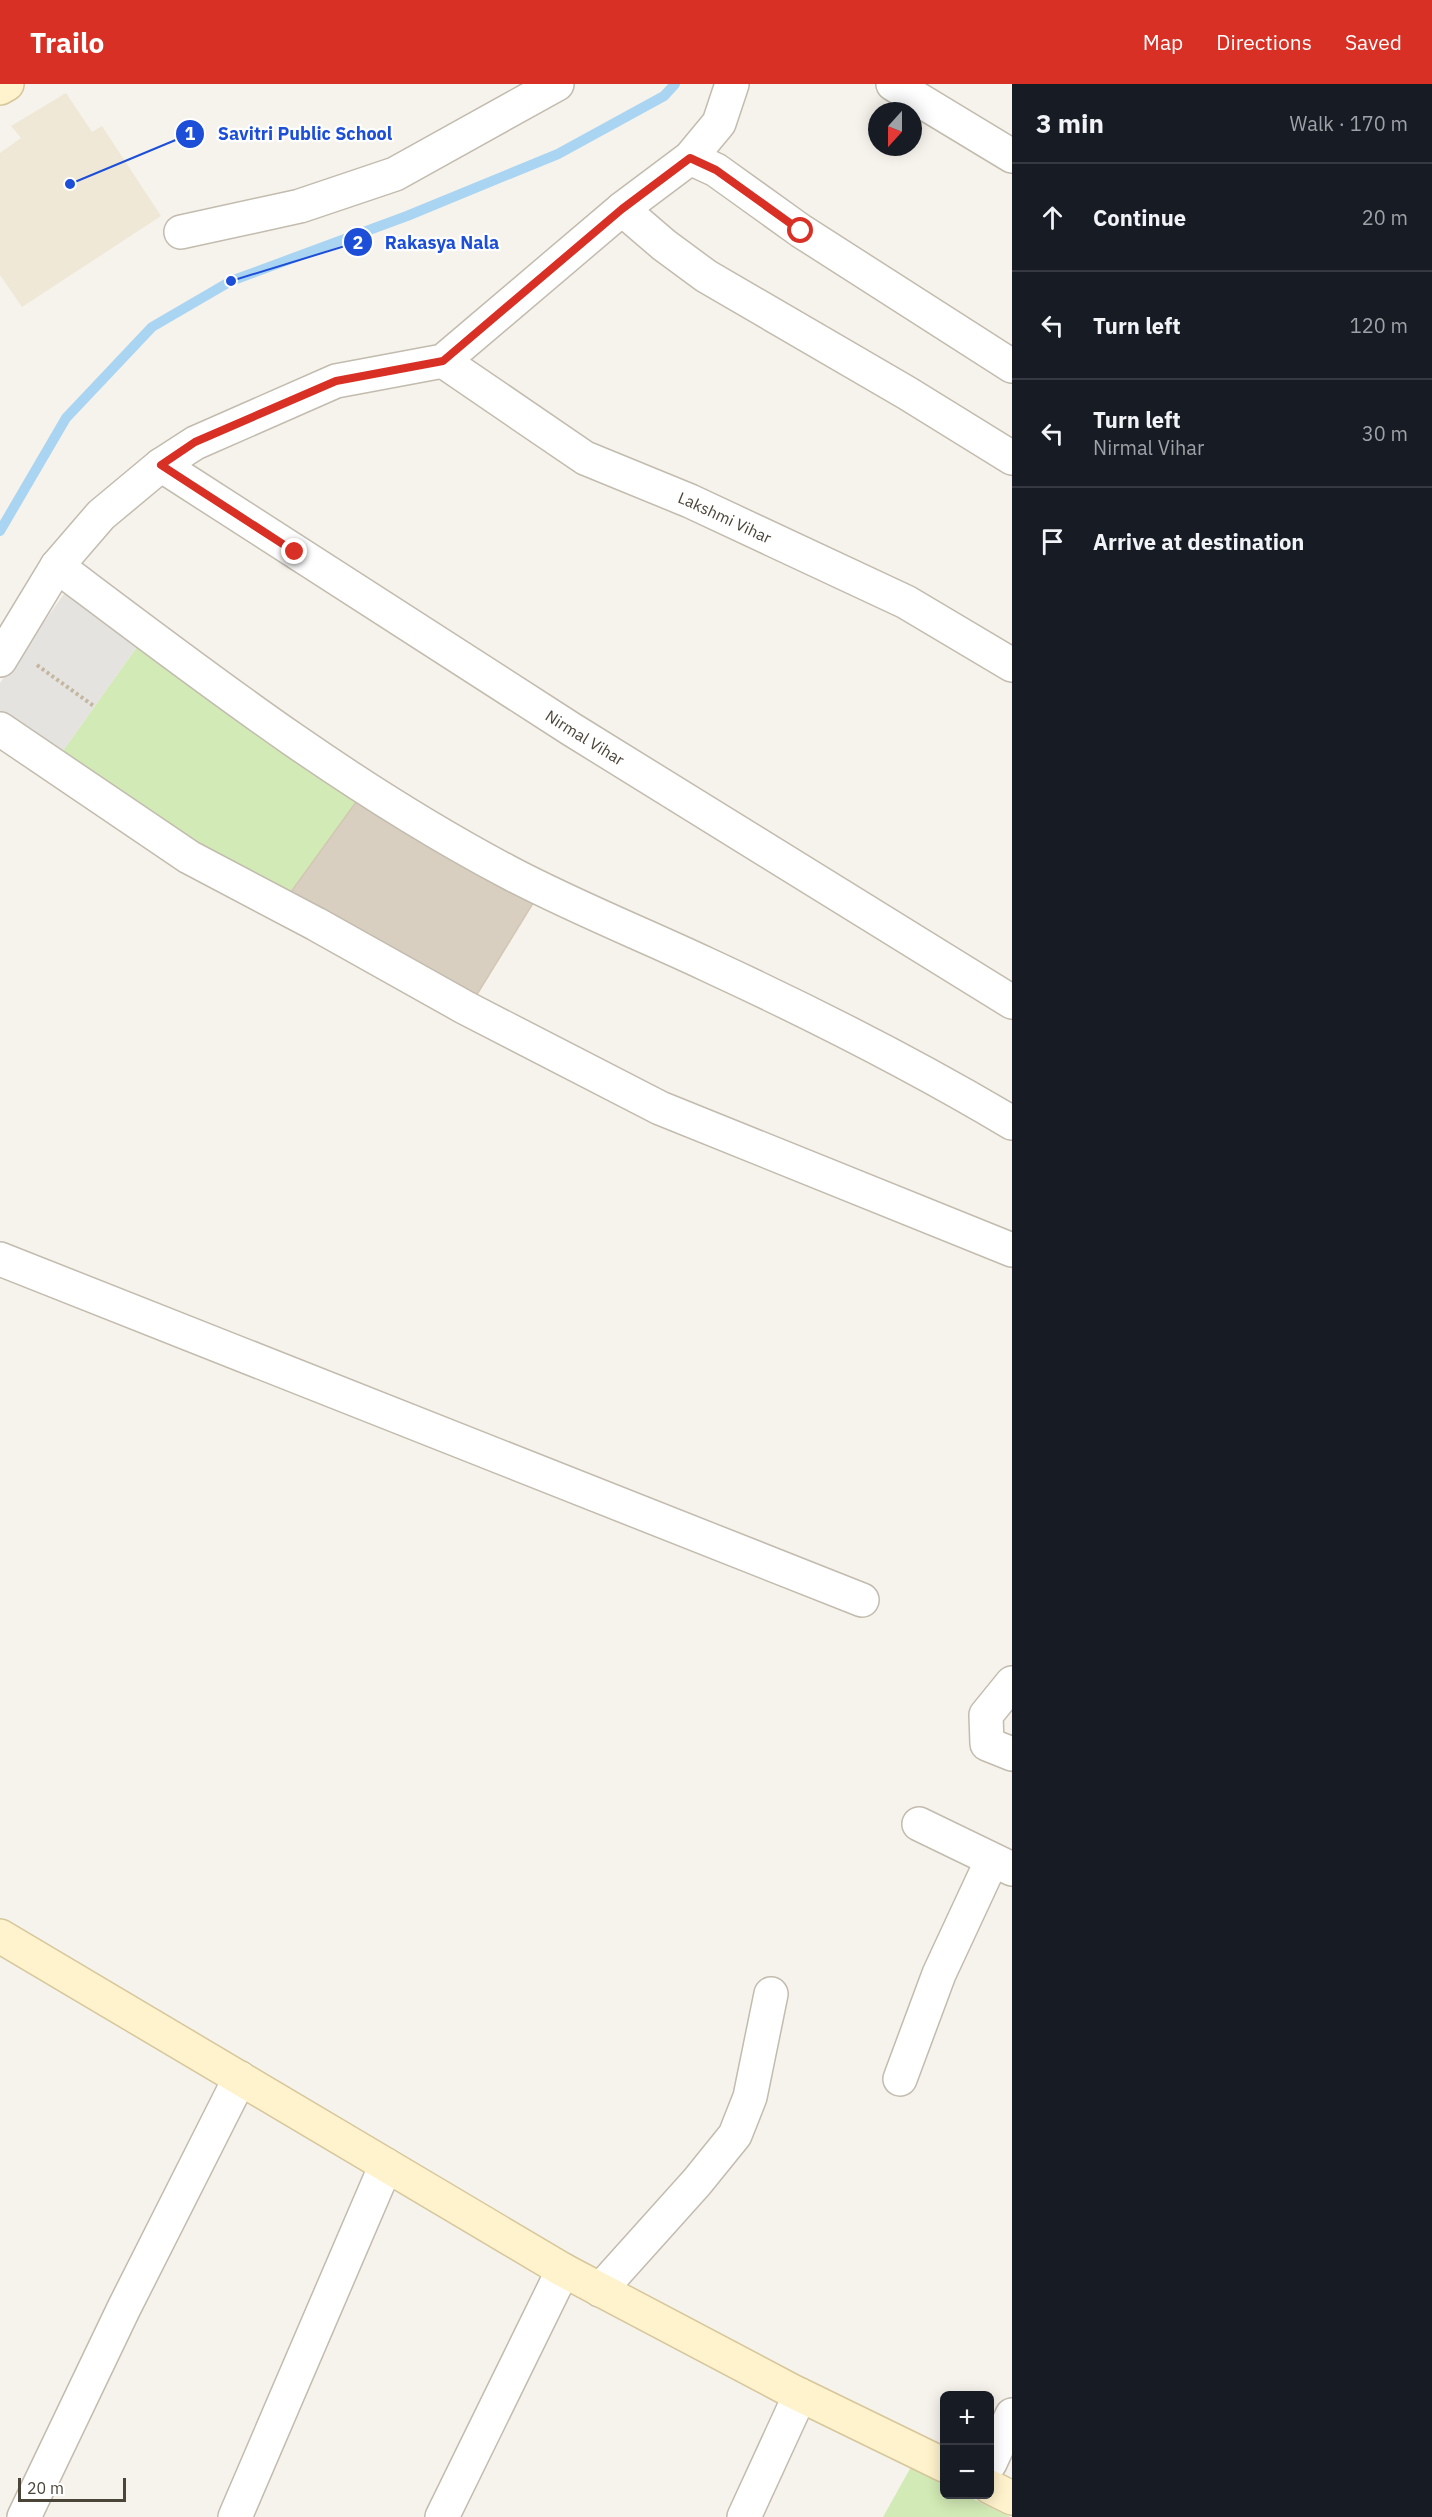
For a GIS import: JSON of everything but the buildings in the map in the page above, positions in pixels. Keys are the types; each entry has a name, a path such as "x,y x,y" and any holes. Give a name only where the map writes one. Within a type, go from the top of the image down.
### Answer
{"street":[{"path":"0,88 7,84"},
{"path":"181,232 300,206 395,174 557,84"},
{"path":"4,653 57,566 101,515 161,465 195,442 336,381 443,361 622,209 690,158 719,123 732,84"},
{"path":"893,84 1012,156"},
{"path":"690,158 716,170 801,231 1012,366"},
{"path":"622,209 664,245 706,276 907,393 1012,458"},
{"name":"Lakshmi Vihar","path":"443,361 585,458 690,501 906,602 1012,665"},
{"name":"Nirmal Vihar","path":"161,465 571,729 1012,1002"},
{"path":"57,566 230,695 415,820 510,873 857,1036 954,1088 1012,1123"},
{"path":"0,729 189,856 495,1023 660,1108 1012,1250"},
{"path":"0,1259 862,1600"},
{"path":"1012,1683 986,1715 987,1744 1012,1754"},
{"path":"900,2079 939,1974 1002,1865 919,1824"},
{"path":"0,1936 563,2270 800,2395 940,2463"},
{"path":"600,2290 697,2182 735,2135 750,2097 771,1994"},
{"path":"24,2517 124,2308 240,2078"},
{"path":"236,2517 386,2165"},
{"path":"442,2517 563,2270"},
{"path":"744,2517 800,2395"},
{"path":"994,2454 1012,2415"},
{"path":"994,2489 1012,2498"}],"path":[{"path":"4,653 95,706"}],"shaded area":[{"path":"66,93 92,132 102,126 161,216 22,307 0,275 0,153 21,138 11,126"},
{"path":"69,587 139,644 60,755 0,714 0,683"}],"green space":[{"path":"139,644 359,798 288,896 177,837 60,755"},
{"path":"911,2467 940,2482 940,2499 973,2499 1010,2517 883,2517"}],"waterway":[{"path":"0,531 66,418 152,327 231,281 407,216 558,154 664,96 675,84"}],"place":[{"name":"Savitri Public School","path":"70,184"},
{"name":"Rakasya Nala","path":"231,281"}],"route":[{"path":"295,552 161,465 195,442 336,381 443,361 622,209 690,158 716,170 801,231"}]}
